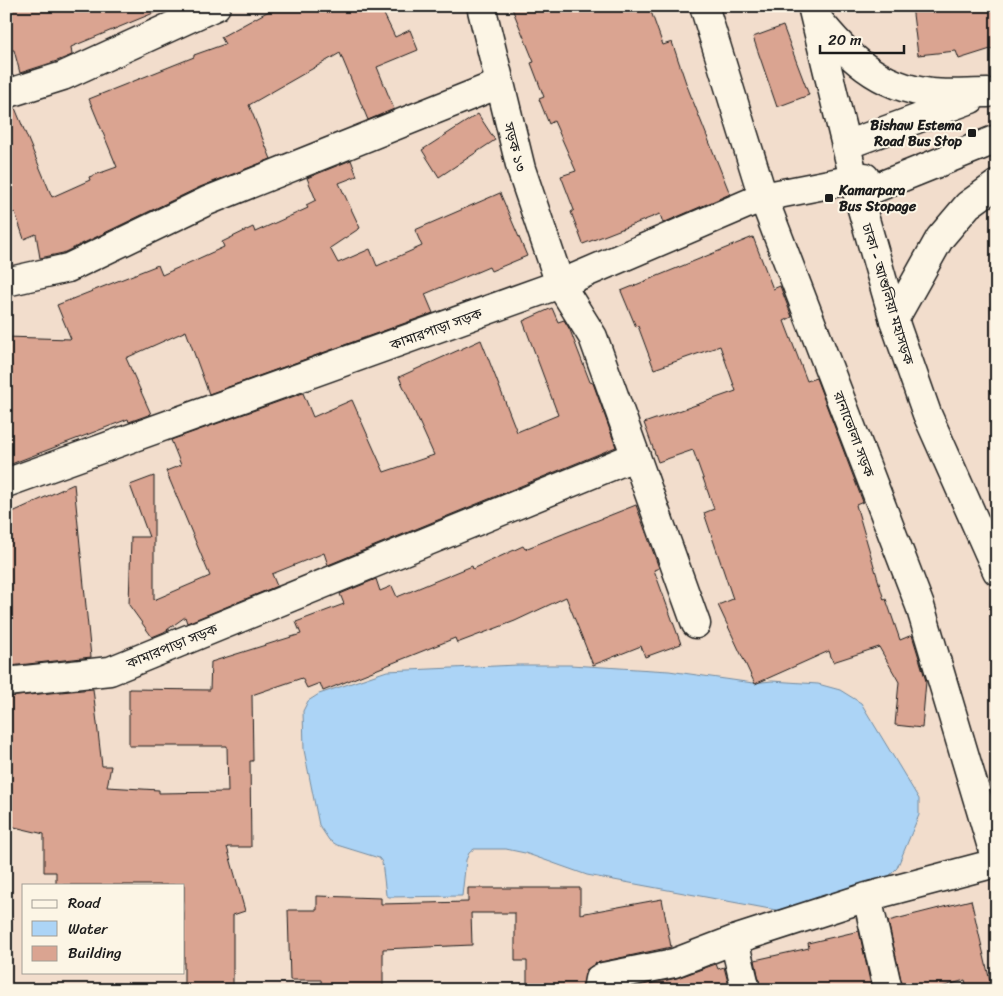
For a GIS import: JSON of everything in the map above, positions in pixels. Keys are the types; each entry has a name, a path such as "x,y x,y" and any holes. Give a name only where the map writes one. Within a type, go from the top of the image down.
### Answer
{"main road":[{"path":"6,94 63,76 216,6"},
{"name":"সড়ক ১৩","path":"481,6 521,169 560,284 594,337 696,624"},
{"name":"রানাভোলা সড়ক","path":"704,6 763,197 920,606 997,863"},
{"path":"814,12 837,44 866,70 896,85 930,93 992,91"},
{"name":"ঢাকা - আশুলিয়া মহাসড়ক","path":"814,12 846,145 861,186 894,320 926,414 997,572"},
{"path":"6,282 68,268 207,202 499,84"},
{"path":"846,145 992,91"},
{"name":"কামারপাড়া সড়ক","path":"6,483 560,284 763,197 861,186 997,139"},
{"path":"894,320 940,238 968,205 997,184"},
{"name":"কামারপাড়া সড়ক","path":"6,682 110,671 636,456"},
{"path":"598,990 599,979 603,977 674,963 734,940 867,898 997,863"},
{"path":"867,898 888,990"},
{"path":"734,940 746,990"}],"water":[{"path":"518,665 570,665 669,671 753,683 772,681 818,684 840,690 861,703 919,799 919,815 897,868 872,894 781,911 587,875 525,853 506,849 474,849 469,853 466,860 462,896 389,897 386,895 382,862 379,858 337,845 329,840 319,825 304,750 303,711 308,701 319,694 387,671"}],"building":[{"path":"6,6 168,7 71,47 72,55 20,73 14,50 6,50"},
{"path":"278,6 380,6 395,37 410,30 418,50 377,67 394,109 368,120 340,53 249,105 271,159 200,187 63,253 40,258 36,234 24,239 15,212 6,215 6,109 15,108 52,197 90,180 89,177 117,167 89,99 225,44 221,37"},
{"path":"511,6 649,6 663,45 672,42 687,86 730,194 663,223 660,214 583,244 571,212 574,210 561,176 576,171 554,121 549,124 539,99 544,97 531,63 534,62"},
{"path":"912,6 997,6 997,47 959,59 956,51 918,55"},
{"path":"783,26 809,95 777,107 753,37"},
{"path":"478,114 495,140 439,177 422,150"},
{"path":"351,160 357,176 339,183 360,228 330,248 338,263 370,249 377,266 422,246 415,230 500,193 527,256 491,271 489,267 425,294 433,313 209,394 186,331 126,358 151,414 129,422 128,419 6,466 6,337 71,339 57,305 158,265 162,275 224,247 222,242 253,227 255,232 308,208 306,205 316,200 307,178"},
{"path":"753,237 773,289 780,286 792,317 784,321 807,381 816,378 863,502 856,505 884,600 886,599 900,640 912,635 926,681 922,728 895,725 899,682 879,647 833,662 829,651 755,684 718,605 733,599 704,513 714,509 693,450 658,462 644,423 736,391 720,346 654,369 638,326 636,327 621,291"},
{"path":"552,308 558,322 564,320 570,330 590,382 593,383 616,447 328,565 324,553 272,574 277,586 187,623 185,617 164,632 152,637 129,605 131,537 149,537 130,485 154,476 154,600 210,576 166,471 181,465 171,440 303,393 313,417 352,400 384,472 434,455 399,377 481,340 517,432 558,415 523,321"},
{"path":"74,484 91,657 10,666 6,632 6,515"},
{"path":"636,505 659,568 654,570 681,644 645,657 641,646 593,665 566,597 515,621 457,643 455,638 323,691 320,683 307,688 302,678 252,695 253,761 250,761 251,847 227,847 245,911 233,915 233,990 184,990 185,884 56,884 56,872 44,872 44,834 6,825 6,697 93,689 102,766 111,766 107,787 159,790 159,793 228,792 227,746 129,746 129,689 210,690 211,662 301,634 296,622 344,604 340,594 376,579 380,591 392,586 397,597 472,566 473,569 523,546 525,549"},
{"path":"468,888 580,888 580,914 662,899 671,947 596,963 586,970 582,990 527,990 527,961 515,961 515,913 471,913 472,945 383,949 383,990 322,990 321,980 290,980 288,910 317,910 317,896 381,898 381,904 468,902"},
{"path":"971,900 992,990 968,990 965,980 931,990 903,990 888,921"},
{"path":"859,931 872,990 761,990 755,960 809,948 808,943"},
{"path":"716,964 718,969 724,967 730,990 619,990 677,978"}],"place":[{"name":"Bishaw Estema Road Bus Stop","path":"972,133"},
{"name":"Kamarpara Bus Stopage","path":"829,198"}]}
